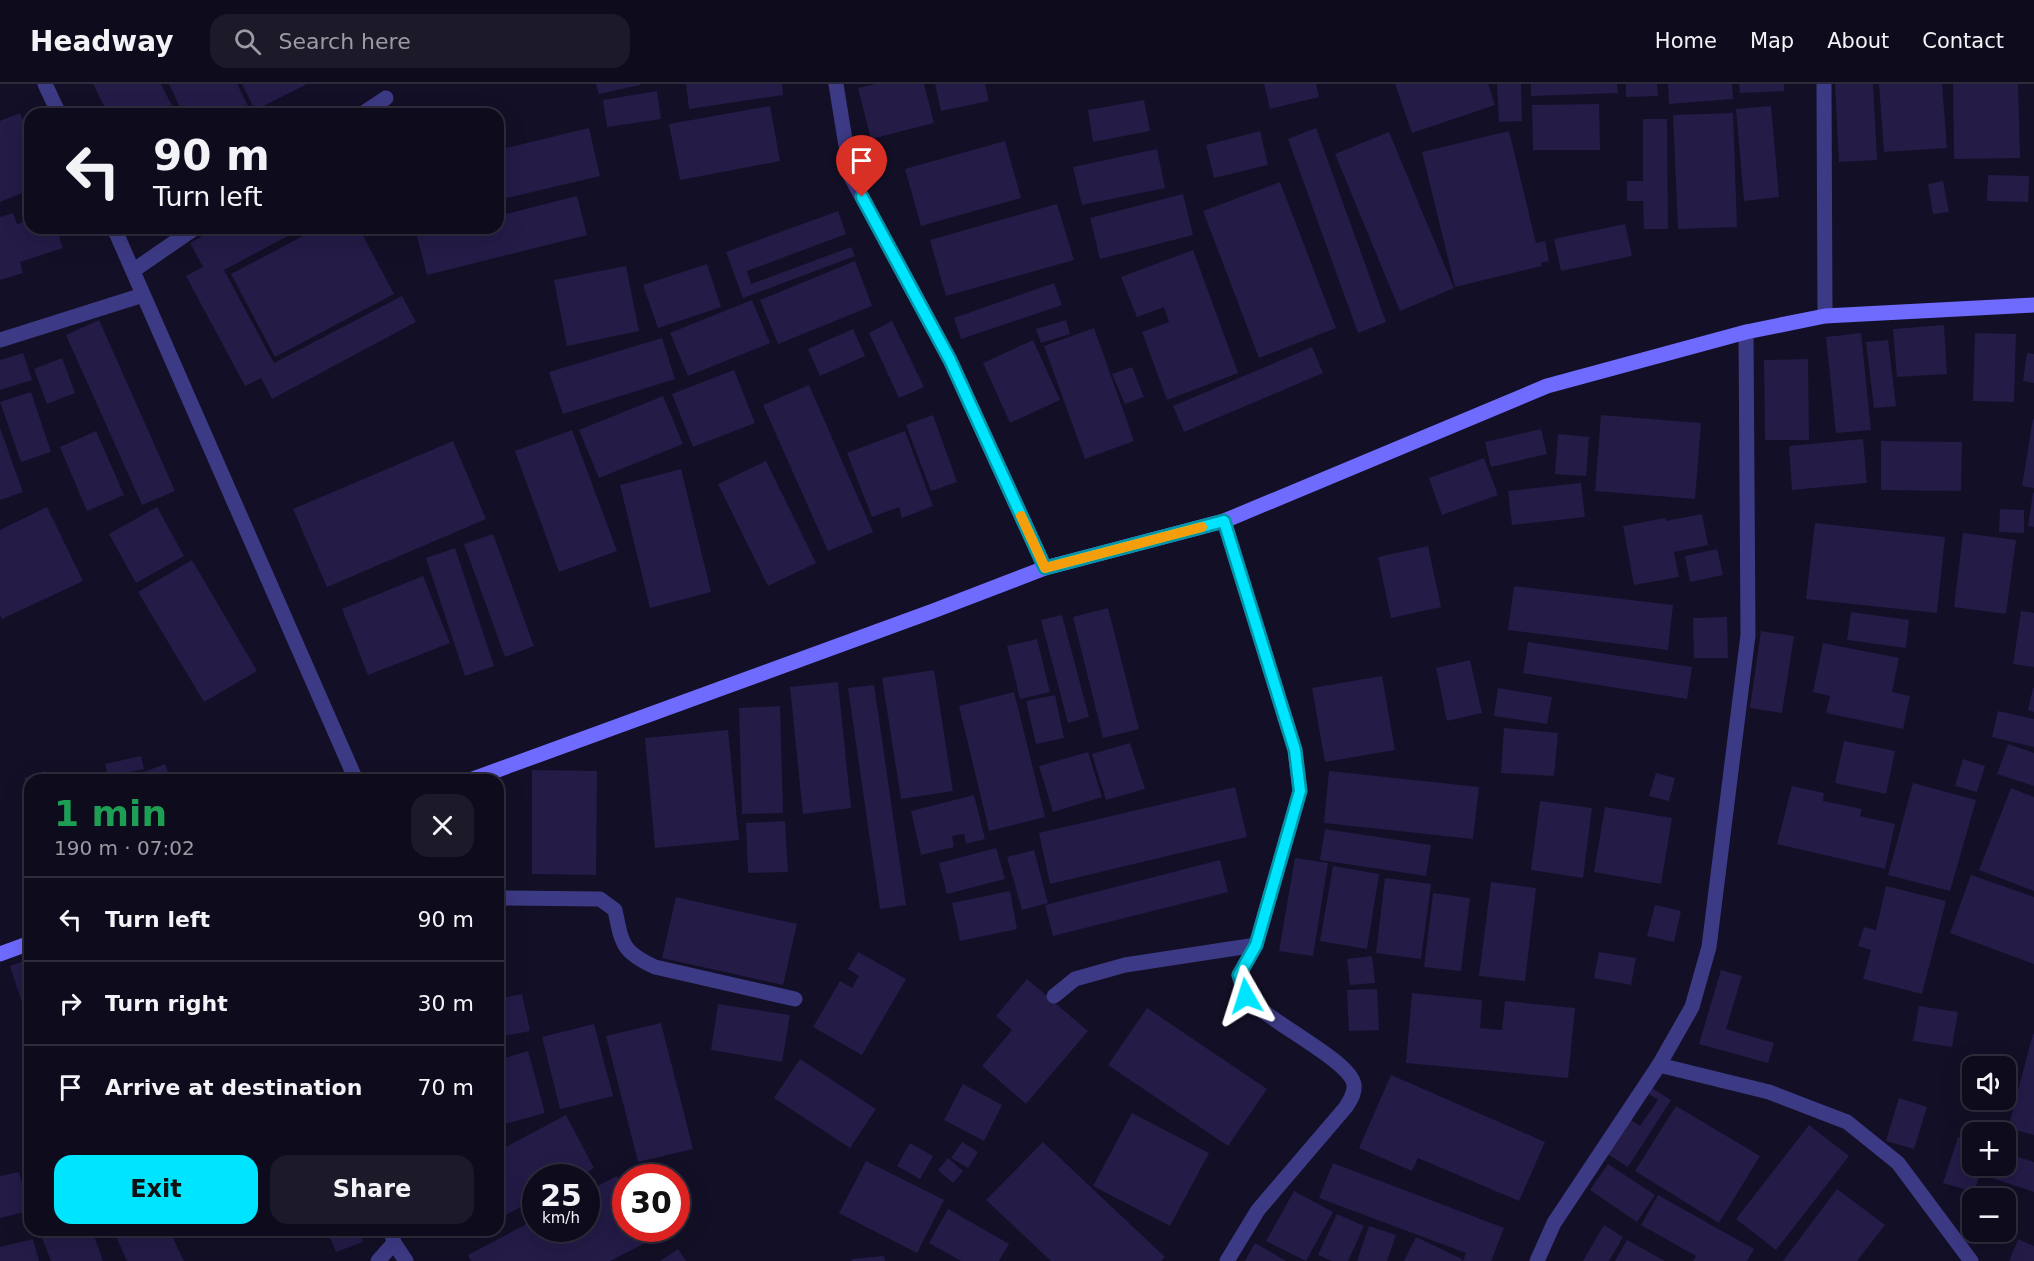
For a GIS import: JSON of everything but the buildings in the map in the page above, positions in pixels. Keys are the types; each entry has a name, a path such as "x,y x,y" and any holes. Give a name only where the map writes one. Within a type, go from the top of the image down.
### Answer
{"street":[{"path":"45,84 56,108"},
{"path":"836,84 852,177 950,360 1045,568"},
{"path":"1824,84 1825,316"},
{"path":"371,108 386,98"},
{"path":"117,234 353,774"},
{"path":"134,270 186,234"},
{"path":"0,340 142,295"},
{"path":"486,774 1045,568 1224,521 1547,386 1746,333 1825,316 2034,305"},
{"path":"1537,1261 1554,1223 1659,1065 1692,1008 1709,947 1748,635 1746,333"},
{"path":"1224,521 1295,750 1300,791 1256,945 1239,975 1246,996 1348,1073 1354,1084 1353,1095 1346,1107 1258,1210 1227,1261"},
{"path":"504,898 600,899 615,910 621,939 635,958 655,967 795,999"},
{"path":"1054,996 1075,979 1125,965 1256,945"},
{"path":"0,954 24,946"},
{"path":"1659,1065 1769,1092 1846,1122 1898,1163 1971,1261"},
{"path":"378,1261 393,1237 406,1261"}],"slow traffic":[{"path":"1021,516 1045,568 1202,527"}],"route":[{"path":"862,197 950,360 1045,568 1224,521 1295,750 1300,791 1256,945 1239,975 1246,996"}]}
